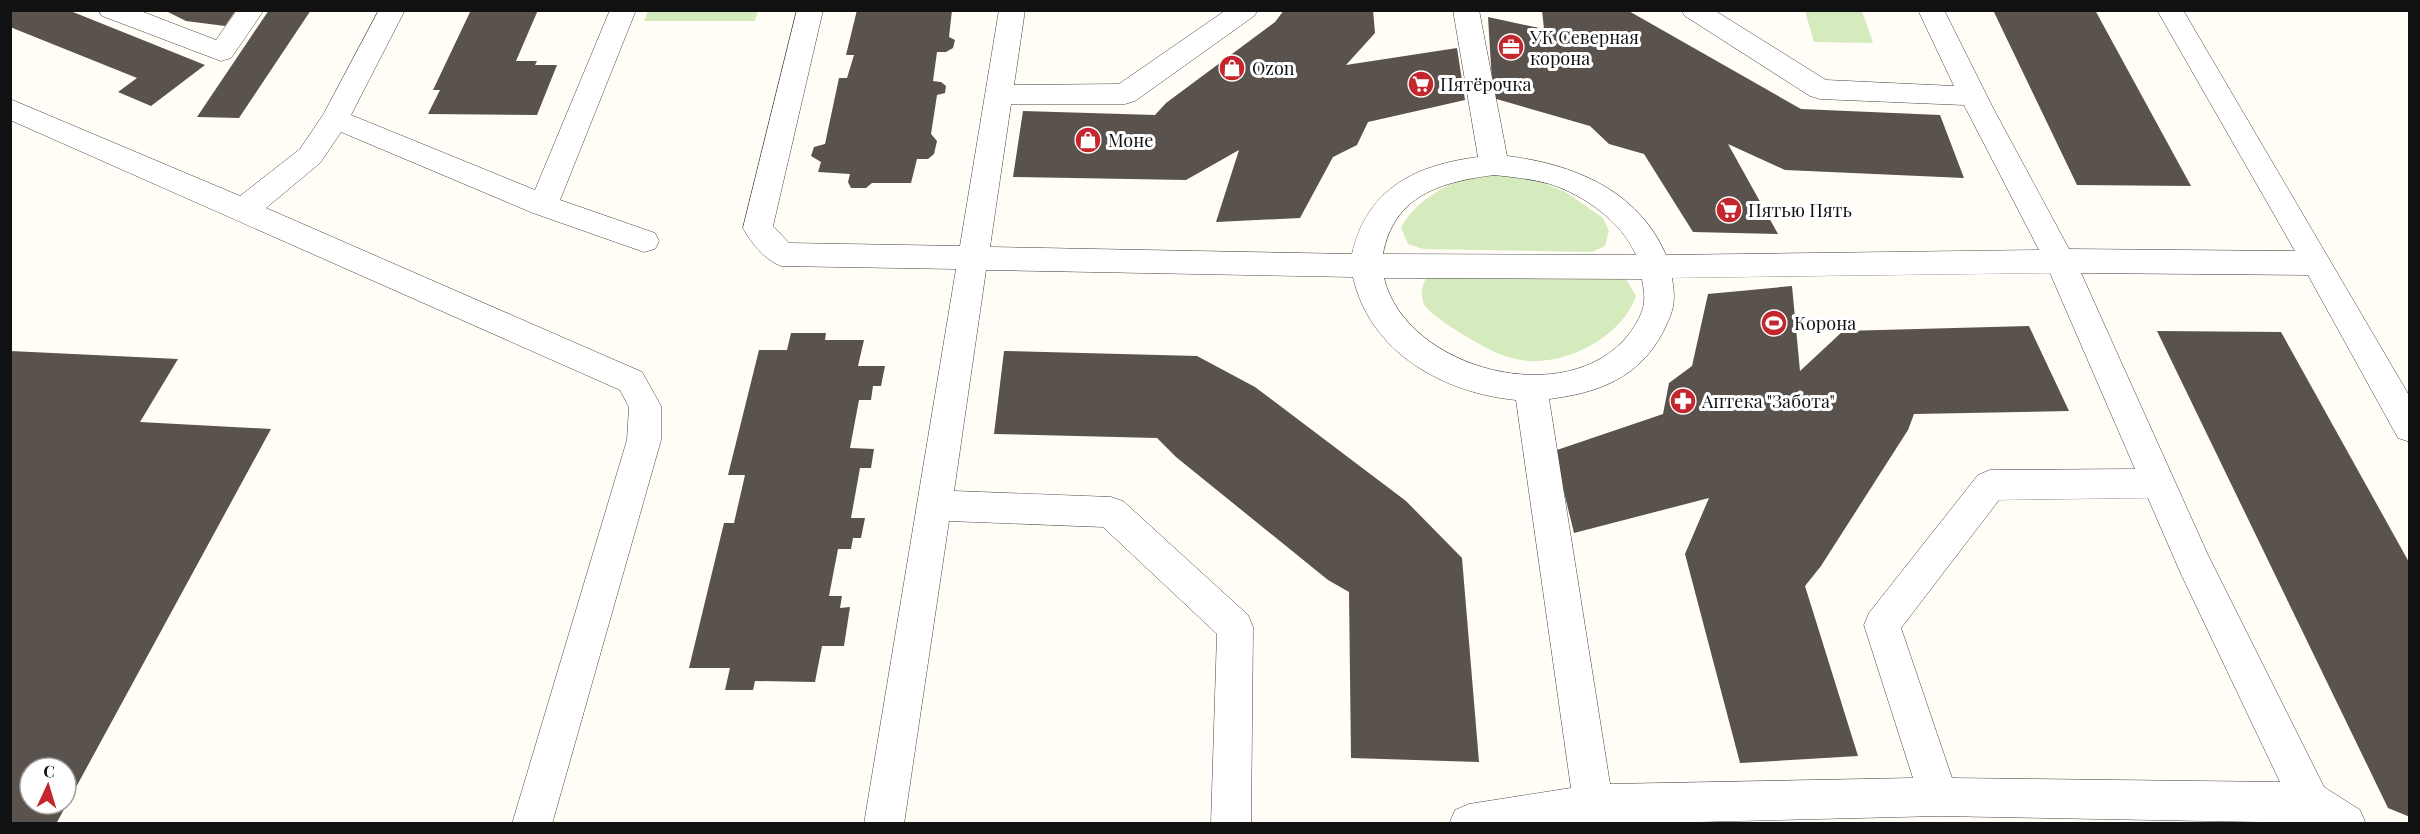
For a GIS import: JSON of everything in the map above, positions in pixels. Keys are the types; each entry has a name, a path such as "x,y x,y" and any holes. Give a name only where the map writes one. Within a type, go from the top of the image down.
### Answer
{"lane":[{"path":"111,10 143,16 221,52 251,10"},
{"path":"243,210 310,156 335,119 392,10"},
{"path":"543,205 623,10"},
{"path":"810,10 758,228 781,254 1366,266 1657,267 2060,261 2317,262"},
{"path":"884,824 1012,10"},
{"path":"998,94 1125,94 1245,10"},
{"path":"1466,10 1494,165"},
{"path":"1694,10 1820,89 1973,96"},
{"path":"1931,10 1973,96 2060,261 2156,483 2316,813"},
{"path":"2170,10 2317,262 2409,428"},
{"path":"10,109 631,381 645,406 644,440 532,824"},
{"path":"335,119 543,205 645,241"},
{"path":"1494,165 1537,170 1578,183 1614,206 1641,235 1657,267 1659,303 1647,337 1618,364 1579,383 1531,389 1481,382 1436,364 1399,336 1376,302 1366,266 1372,234 1389,206 1418,184 1454,170 1494,165"},
{"path":"1531,389 1594,814"},
{"path":"1939,797 1882,625 1990,485 2156,483"},
{"path":"934,505 1111,513 1235,627 1231,824"},
{"path":"1469,824 1594,814 1939,797 2316,813 2346,824"}],"green space":[{"path":"648,10 758,11 755,21 644,21"},
{"path":"1805,11 1862,11 1873,43 1814,42"},
{"path":"1469,174 1526,175 1567,193 1603,218 1609,231 1605,246 1592,252 1423,249 1408,244 1401,228 1414,210 1430,196"},
{"path":"1426,278 1626,279 1636,296 1630,310 1620,322 1596,342 1567,356 1529,361 1497,353 1437,317 1424,304 1422,291"}],"building":[{"path":"10,10 68,10 205,65 151,106 118,92 137,78 10,27"},
{"path":"164,10 236,10 225,26 186,21"},
{"path":"269,10 311,10 239,118 197,117"},
{"path":"471,10 538,10 516,61 537,61 535,65 557,65 537,115 428,114 440,90 433,90"},
{"path":"857,10 952,10 949,37 955,40 953,48 946,52 937,52 933,81 941,82 946,86 945,93 937,95 931,134 937,141 934,154 928,159 917,159 911,183 872,183 866,188 851,188 848,182 850,174 818,172 821,162 811,156 814,147 825,144 839,78 847,78 854,55 846,55"},
{"path":"1284,10 1373,10 1375,33 1346,65 1457,48 1465,100 1368,122 1357,145 1333,157 1300,218 1216,222 1239,150 1186,180 1013,177 1023,111 1155,115 1166,103 1275,22"},
{"path":"1542,10 1627,10 1801,109 1940,115 1964,178 1785,170 1728,144 1778,234 1693,232 1644,154 1609,144 1590,126 1493,98 1488,17 1544,29"},
{"path":"1993,10 2095,10 2191,186 2077,185"},
{"path":"1792,286 1800,371 1843,331 2029,326 2069,411 1914,414 1908,430 1821,566 1805,586 1858,756 1740,763 1685,554 1709,498 1574,533 1554,451 1663,414 1669,383 1692,366 1708,294"},
{"path":"2157,331 2281,332 2410,564 2410,817 2388,808"},
{"path":"791,333 826,333 825,340 864,340 858,366 885,366 881,386 873,386 871,400 859,400 850,448 874,449 871,468 860,468 851,518 865,518 861,538 853,538 851,549 838,549 829,596 842,596 840,608 850,607 844,646 822,646 815,682 755,681 753,690 725,690 730,668 689,668 724,523 734,523 745,475 728,475 759,350 787,350"},
{"path":"10,351 178,359 140,422 271,429 78,784 78,756 18,756 18,816 60,816 56,824 10,824"},
{"path":"1004,351 1197,356 1255,387 1406,501 1462,558 1479,762 1351,758 1349,592 1328,580 1176,457 1157,438 994,434"}],"place":[{"name":"УК Северная корона","path":"1511,47"},
{"name":"Ozon","path":"1232,68"},
{"name":"Пятёрочка","path":"1421,84"},
{"name":"Моне","path":"1088,140"},
{"name":"Пятью Пять","path":"1729,210"},
{"name":"Корона","path":"1774,323"},
{"name":"Аптека \"Забота\"","path":"1683,401"}]}
